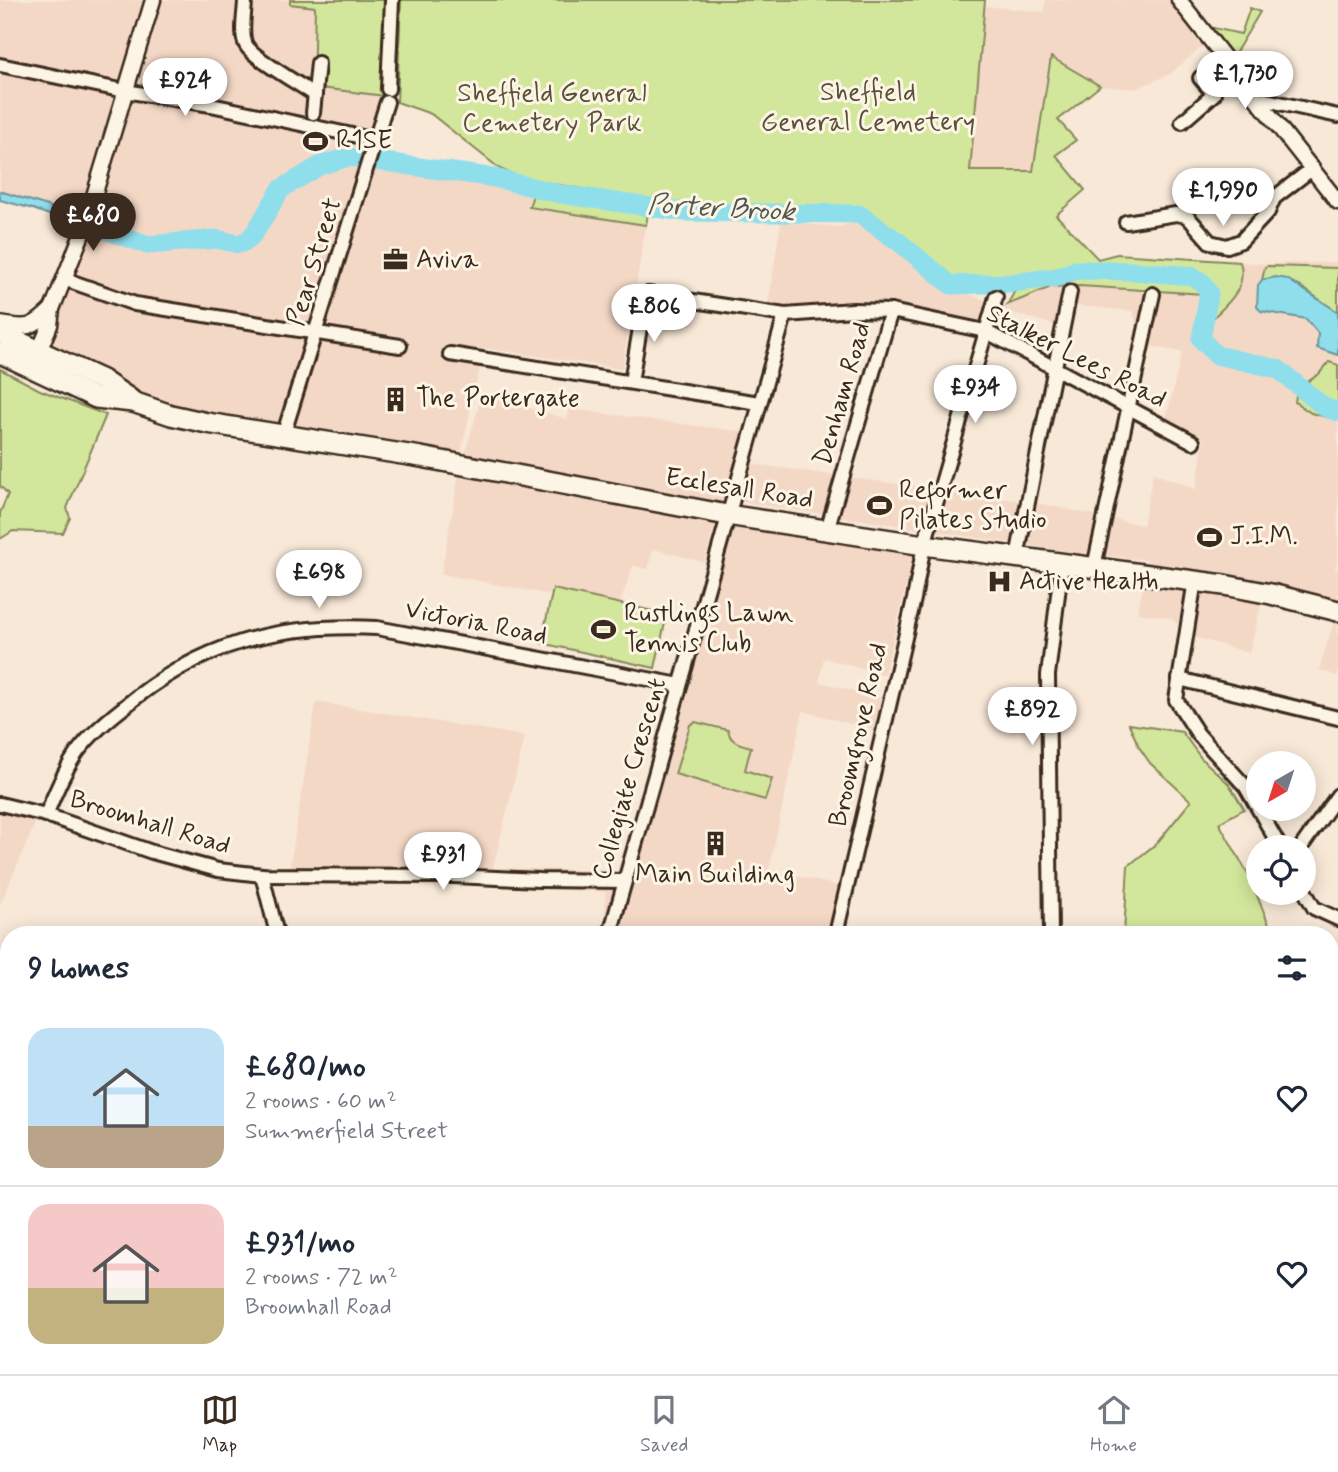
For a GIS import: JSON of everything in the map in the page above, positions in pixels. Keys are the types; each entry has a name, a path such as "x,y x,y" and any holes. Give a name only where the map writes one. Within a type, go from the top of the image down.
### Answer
{"main road":[{"name":"Ecclesall Road","path":"0,333 102,380 133,402"},
{"name":"Ecclesall Road","path":"0,353 96,398 133,402 206,423 460,464 727,515 924,545 1195,580 1272,594 1338,611"}],"street":[{"path":"20,363 31,359 39,351 50,325 52,309 85,222 153,0"},
{"path":"245,0 244,36 247,46 255,55 315,95"},
{"name":"Pear Street","path":"283,436 368,167 387,95 392,0"},
{"path":"1179,0 1338,202"},
{"path":"1182,122 1214,94 1200,78 1225,59"},
{"path":"313,113 318,63"},
{"path":"0,65 125,92 211,105 374,146"},
{"path":"1257,98 1338,116"},
{"path":"1126,222 1176,214 1187,216 1210,242 1227,246 1241,241 1268,212 1274,198 1313,168"},
{"path":"64,279 135,304 400,346"},
{"path":"1017,557 1070,292"},
{"path":"1094,566 1153,293"},
{"name":"Stalker Lees Road","path":"631,382 646,296 785,315 853,310 891,311 985,331 1192,442"},
{"name":"Broomgrove Road","path":"838,926 914,599 924,545 996,297"},
{"path":"0,324 24,328 37,323 52,309"},
{"name":"Denham Road","path":"827,530 891,311"},
{"name":"Collegiate Crescent","path":"612,926 785,315"},
{"path":"450,354 760,403"},
{"path":"1051,926 1048,675 1062,562"},
{"path":"1195,580 1176,700 1218,759 1246,787 1273,835"},
{"name":"Victoria Road","path":"46,816 74,756 101,726 119,711 167,675 199,657 267,634 337,626 377,628 680,685"},
{"path":"1179,679 1338,719"},
{"path":"1310,835 1338,795"},
{"name":"Broomhall Road","path":"0,804 218,870 262,875 454,876 625,881"},
{"path":"262,875 275,926"},
{"path":"1312,905 1338,919"}],"shaded area":[{"path":"0,0 290,0 290,5 314,7 314,86 384,98 369,159 494,178 533,195 648,213 622,369 484,348 459,462 207,423 39,351 87,219 0,191 0,72 119,94 124,92 0,65"},
{"path":"1046,0 1169,0 1205,44 1170,74 1135,89 1100,86 1051,57 1033,171 970,171 984,6 1044,12"},
{"path":"781,221 838,227 858,221 890,238 941,283 995,304 1007,305 1051,287 1080,286 1204,294 1199,335 1228,306 1243,273 1240,262 1338,262 1338,557 1335,568 1338,569 1338,676 1319,670 1336,614 1264,594 1249,653 1187,635 1171,618 1137,613 1149,560 1079,553 723,499 704,562 653,549 648,569 633,566 620,603 553,589 552,595 441,574 459,475 482,394 567,419 570,409 744,432 738,462 1037,503 1143,525 1153,473 1196,489 1204,438 1165,423 1182,352 1142,345 1133,311 1068,305 1064,328 1006,311 992,310 985,331 891,311 767,311"},
{"path":"732,528 914,554 884,675 824,658 819,682 881,698 874,730 803,711 769,869 842,887 830,926 606,926 605,892 289,872 316,702 525,736 493,868 617,871 628,866"},
{"path":"0,807 39,815 0,905"}],"green space":[{"path":"290,0 387,0 385,96 313,87 315,7 290,4"},
{"name":"Sheffield General Cemetery","path":"401,0 985,0 970,171 1033,171 1051,57 1100,86 1058,120 1076,140 1056,155 1085,190 1056,215 1098,259 1117,254 1240,262 1240,285 1198,337 1204,294 1080,286 1051,287 1007,305 1016,289 969,290 947,282 900,241 859,214 709,210 524,179 500,169 431,114 397,102"},
{"path":"1250,8 1260,12 1233,57 1209,27 1241,34"},
{"path":"533,195 648,213 646,225 529,207"},
{"path":"1265,267 1338,268 1338,312 1293,283 1273,278 1262,280"},
{"path":"1329,362 1338,365 1338,420 1311,413 1295,402 1297,389 1319,374"},
{"path":"0,369 40,390 106,415 67,508 70,518 63,533 13,531 0,539 0,513 8,494 0,486"},
{"name":"Rustlings Lawn Tennis Club","path":"553,589 667,614 655,668 541,643"},
{"path":"695,722 728,730 733,740 751,747 745,770 772,779 765,800 675,774 690,725"},
{"path":"1129,724 1182,732 1201,758 1229,784 1244,809 1219,823 1246,870 1246,905 1261,905 1270,926 1124,926 1128,866 1157,843 1191,801 1150,763"}],"water":[{"path":"0,191 79,216 76,225 0,200"},
{"path":"1276,277 1287,279 1338,312 1338,355 1317,348 1318,333 1306,319 1261,311 1257,307 1258,285 1262,280"}],"waterway":[{"name":"Porter Brook","path":"67,216 148,245 216,239 239,244 248,240 255,232 281,189 321,165 349,157 495,178 560,194 684,212 859,214 899,242 951,285 1012,283 1058,277 1076,270 1191,276 1202,282 1209,293 1201,339 1216,355 1278,369 1324,407 1338,412"}],"place":[{"name":"R1SE","path":"316,141"},
{"name":"Aviva","path":"396,260"},
{"name":"The Portergate","path":"396,399"},
{"name":"Reformer Pilates Studio","path":"879,506"},
{"name":"J.I.M.","path":"1210,537"},
{"name":"Active Health","path":"999,582"},
{"name":"Rustlings Lawn Tennis Club","path":"604,629"},
{"name":"Main Building","path":"715,843"}],"park label":[{"name":"Sheffield General Cemetery Park","path":"552,109"}]}
